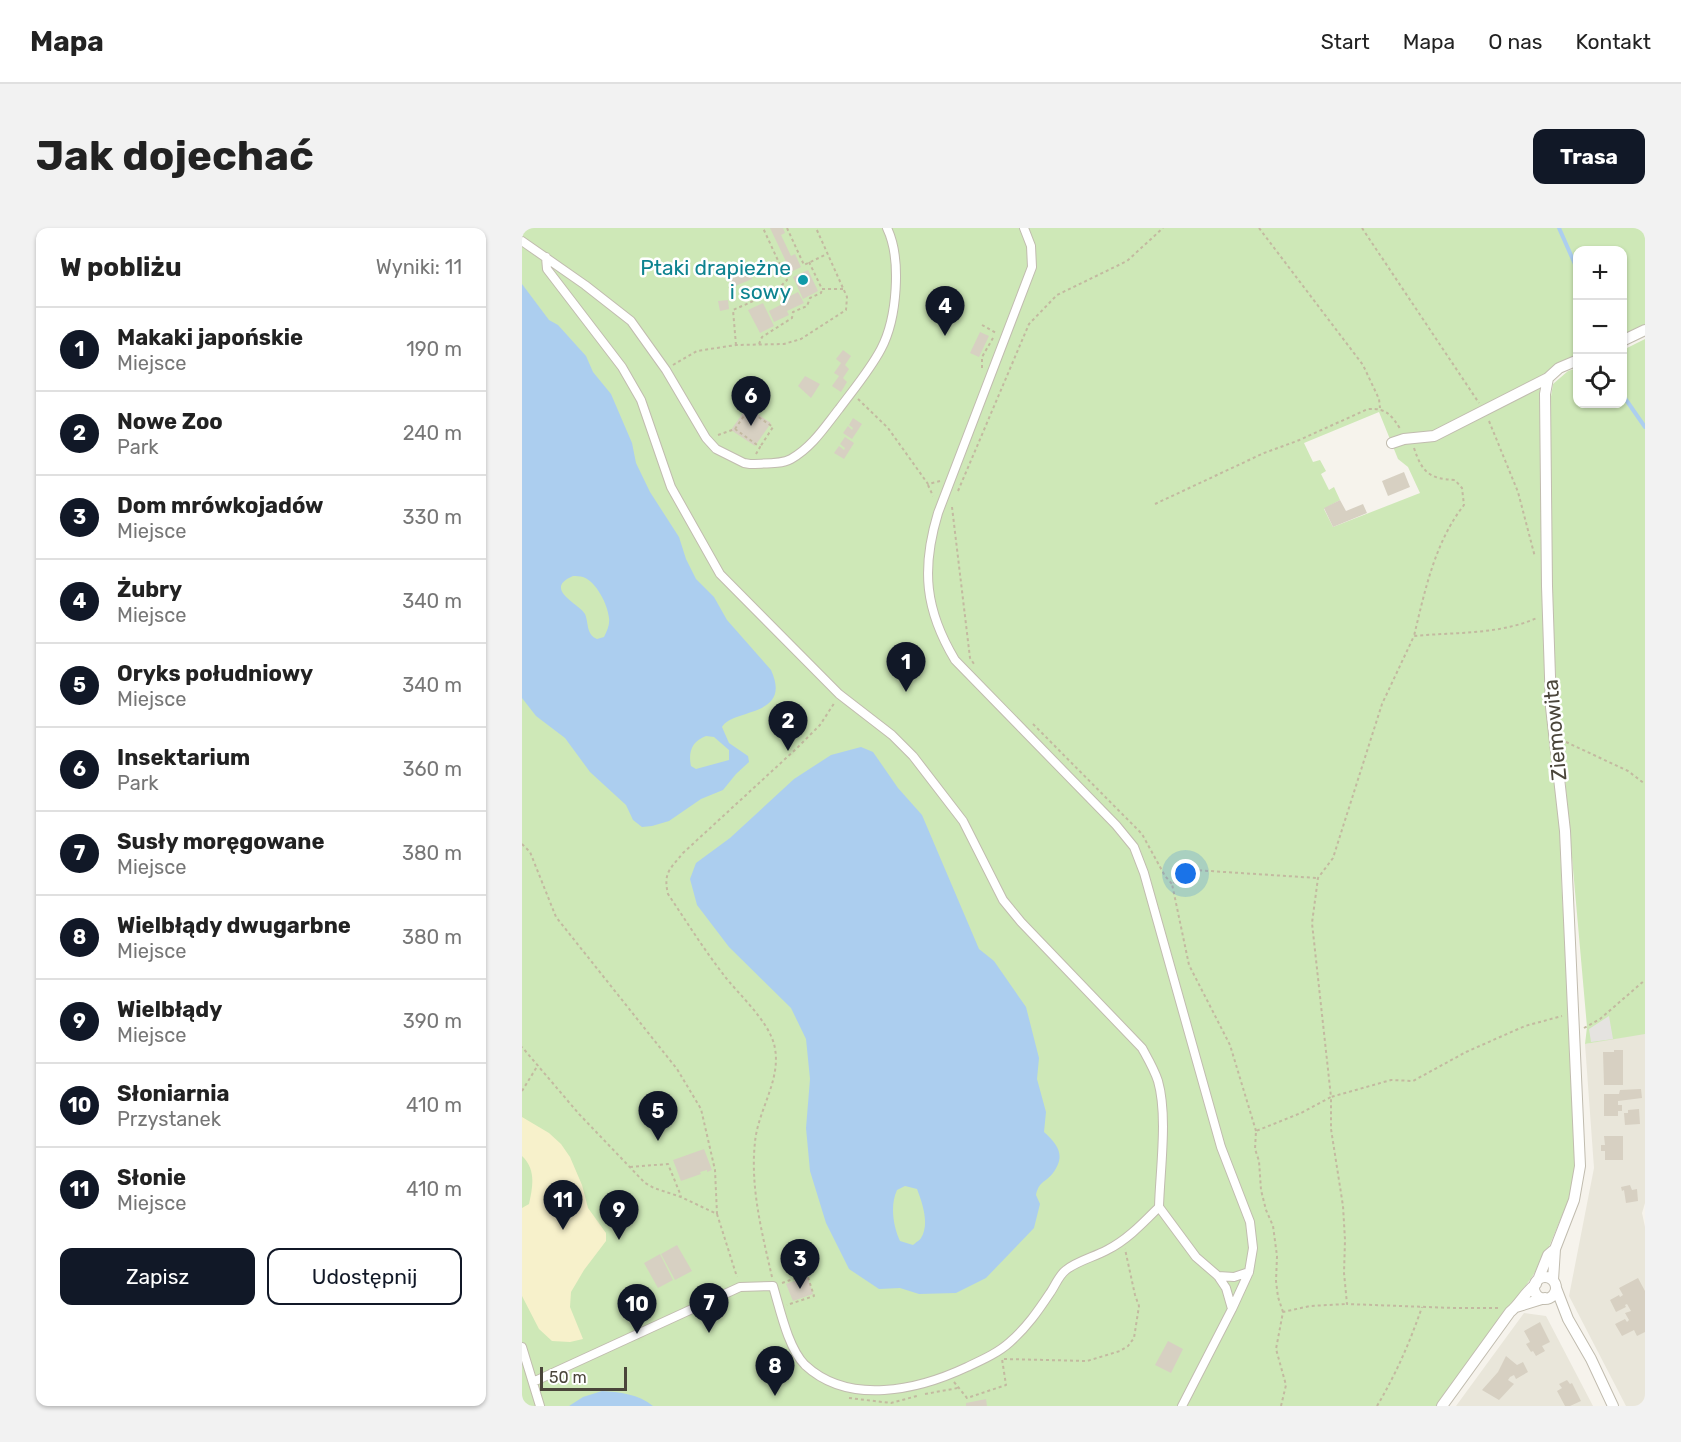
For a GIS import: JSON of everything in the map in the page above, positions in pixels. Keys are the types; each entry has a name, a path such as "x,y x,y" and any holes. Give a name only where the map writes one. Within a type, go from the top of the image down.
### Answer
{"street":[{"path":"522,241 585,285 630,321 666,370 706,438 716,449 750,464 789,460 811,445 882,349 893,315 896,274 887,228"},
{"path":"1024,228 1032,246 1032,267 930,539 927,568 928,593 942,639 955,660 1116,825 1134,847 1147,884 1221,1147 1250,1222 1253,1248 1249,1272 1182,1406"},
{"path":"546,257 547,269 622,367 641,400 670,487 720,574 839,694 892,735 913,756 963,821 1003,900 1021,922 1134,1040 1147,1057 1159,1084 1162,1111 1159,1207 1196,1257 1218,1276 1226,1287 1232,1309"},
{"path":"1627,339 1645,330"},
{"path":"1392,443 1434,436 1548,378 1559,368 1573,362"},
{"name":"Ziemowita","path":"1548,378 1545,394 1551,707 1565,831 1580,1166 1574,1200 1555,1249 1555,1284"},
{"path":"533,1382 740,1287 773,1286 794,1347 803,1364 816,1375 834,1385 875,1391 890,1391 926,1383 1001,1355 1029,1324 1065,1271 1124,1239 1159,1207"},
{"name":"Ziemowita","path":"1442,1406 1519,1300 1537,1282 1548,1255 1555,1249"},
{"path":"1218,1276 1234,1277 1249,1272"},
{"path":"1568,1319 1547,1298 1537,1295 1535,1289 1537,1282 1546,1277 1555,1284 1568,1319 1613,1406"},
{"path":"1516,1307 1554,1294 1555,1284"},
{"path":"522,1347 540,1406"}],"path":[{"path":"736,345 733,310 776,291 787,280 763,228"},
{"path":"787,228 804,265 827,254"},
{"path":"666,370 697,351 736,345 784,344 801,339 846,310 847,297 816,228"},
{"path":"957,494 1029,324 1057,295 1127,261 1163,228"},
{"path":"1259,228 1363,365 1379,399 1380,408"},
{"path":"1362,228 1484,410 1518,492 1536,564"},
{"path":"809,262 822,289"},
{"path":"759,344 762,337 792,318 794,312 807,306 810,298 821,293 822,289"},
{"path":"822,289 843,289"},
{"path":"982,325 1006,336"},
{"path":"851,393 888,428 928,484 952,478"},
{"path":"1155,504 1264,453 1297,441 1368,409 1380,408 1390,415 1402,431 1428,475 1439,480 1455,480 1462,488 1464,505 1452,521 1428,577 1414,636 1382,704 1333,858 1317,878 1312,922 1331,1097 1331,1129 1343,1206 1347,1304"},
{"path":"706,438 735,429 748,410 773,426 750,464"},
{"path":"735,429 760,447"},
{"path":"952,504 970,658 975,666"},
{"path":"1414,636 1517,627 1548,613"},
{"path":"780,1307 814,1296 807,1274 773,1286 758,1212 754,1176 755,1140 776,1065 774,1043 765,1025 722,973 668,894 665,881 669,870 683,853 820,725 839,694"},
{"path":"1025,717 1142,834 1165,876 1172,884 1189,965 1230,1045 1256,1131 1261,1190 1273,1226 1277,1256 1278,1297 1284,1312 1276,1349 1286,1385 1281,1406"},
{"path":"1554,737 1628,771 1645,784"},
{"path":"522,844 530,852 556,917 677,1069 701,1109 715,1170 717,1214 740,1287"},
{"path":"1172,884 1184,874 1194,870 1317,878"},
{"path":"1575,1034 1600,1019 1645,980"},
{"path":"1256,1131 1301,1113 1331,1097 1391,1080 1413,1081 1466,1052 1525,1026 1574,1014"},
{"path":"522,1047 579,1114 645,1183 717,1214"},
{"path":"522,1092 538,1065"},
{"path":"630,1167 668,1164 681,1197"},
{"path":"949,1375 966,1398 1006,1385 1001,1355 1087,1361 1120,1351 1128,1346 1134,1338 1139,1306 1128,1268 1124,1239"},
{"path":"1284,1312 1310,1306 1347,1304 1516,1307"},
{"path":"1377,1406 1390,1386 1411,1340 1422,1307"}],"shaded area":[{"path":"1609,1016 1613,1039 1591,1042 1589,1029"},
{"path":"1645,1033 1645,1203 1642,1213 1645,1227 1645,1406 1626,1406 1569,1296 1594,1168 1585,1044"},
{"path":"1524,1313 1546,1316 1593,1406 1456,1406"}],"green space":[{"path":"522,228 1645,228 1645,325 1627,334 1627,246 1573,246 1573,357 1556,364 1543,382 1562,895 1574,1068 1575,1164 1571,1194 1546,1254 1532,1277 1436,1406 522,1406","holes":["1379,412 1398,459 1408,467 1420,493 1333,527 1324,509 1340,500 1334,487 1329,490 1321,474 1326,471 1320,460 1313,462 1304,443"]},
{"path":"1645,339 1645,1034 1585,1044 1587,1027 1551,620 1550,403 1553,384 1573,369 1573,408 1627,408 1627,348"}],"sand":[{"path":"522,1117 549,1133 561,1144 570,1157 582,1185 588,1208 606,1233 606,1241 571,1292 570,1307 583,1339 570,1342 552,1341 539,1329 522,1296 522,1208 529,1204 532,1178 530,1166 522,1156"}],"water":[{"path":"522,284 549,320 558,325 586,356 593,372 611,394 632,443 636,463 650,492 679,537 696,579 714,597 727,620 771,670 776,685 774,696 768,704 728,721 722,727 729,743 748,756 749,762 723,790 701,799 669,821 642,827 633,820 626,805 590,772 565,738 536,716 522,698","holes":["573,576 588,579 604,600 609,621 604,637 597,639 593,637 585,614 562,591 561,586 564,581","706,736 714,737 729,750 729,760 696,769 691,766 692,748 697,741"]},
{"path":"861,747 873,752 898,788 922,815 979,949 994,961 1026,1007 1039,1058 1037,1079 1046,1112 1044,1132 1059,1151 1057,1167 1037,1190 1036,1195 1040,1204 1034,1228 986,1278 956,1293 919,1294 900,1288 879,1289 849,1269 826,1223 810,1171 806,1128 810,1079 806,1039 791,1008 729,947 697,905 690,879 696,863 730,838 794,779 831,755","holes":["905,1186 917,1189 925,1226 921,1239 913,1245 900,1241 894,1222 893,1209 897,1190"]},
{"path":"602,1391 635,1396 653,1406 569,1406 583,1397"}],"building":[{"path":"770,228 783,228 785,233 781,235 791,256 795,254 801,267 791,272"},
{"path":"808,270 818,291 803,299 793,277"},
{"path":"749,271 752,279 733,287 730,279"},
{"path":"798,292 804,303 787,311 789,315 774,322 769,311 784,303 782,300"},
{"path":"728,300 729,309 720,311 718,301"},
{"path":"763,303 774,326 760,333 748,310"},
{"path":"980,332 989,336 979,357 970,353"},
{"path":"843,350 851,356 845,365 849,369 843,378 847,382 841,392 832,386 839,376 834,373 841,363 836,359"},
{"path":"805,376 820,384 811,398 798,386"},
{"path":"747,407 771,423 755,446 731,430"},
{"path":"853,418 862,424 852,439 843,433 848,426 852,430 853,428 849,425"},
{"path":"845,437 854,443 844,459 834,453 839,446 844,450 845,448 840,444"},
{"path":"1404,472 1410,487 1388,496 1382,481"},
{"path":"1340,500 1346,511 1363,504 1367,513 1333,527 1324,508"},
{"path":"1614,1050 1623,1050 1623,1085 1604,1085 1603,1052 1614,1052"},
{"path":"1641,1089 1642,1098 1618,1101 1618,1105 1622,1105 1622,1111 1618,1111 1618,1116 1604,1116 1604,1094 1619,1094 1620,1090"},
{"path":"1639,1109 1640,1124 1625,1125 1624,1113 1628,1113 1628,1110"},
{"path":"1604,1136 1623,1136 1623,1160 1605,1160 1605,1151 1601,1151 1601,1145 1605,1145"},
{"path":"704,1149 712,1170 700,1172 701,1174 681,1181 673,1160"},
{"path":"1630,1185 1632,1190 1637,1189 1638,1201 1626,1203 1624,1190 1622,1191 1621,1187"},
{"path":"677,1245 692,1271 675,1280 661,1254"},
{"path":"660,1254 673,1280 658,1288 644,1263"},
{"path":"807,1276 813,1294 793,1301 786,1284"},
{"path":"1638,1278 1645,1291 1645,1332 1637,1336 1634,1330 1622,1336 1615,1324 1625,1319 1627,1322 1629,1320 1625,1313 1631,1311 1627,1304 1626,1307 1616,1312 1610,1300 1623,1295 1619,1288"},
{"path":"1540,1322 1550,1342 1542,1346 1545,1351 1536,1356 1526,1344 1530,1342 1524,1331"},
{"path":"1168,1341 1183,1349 1171,1373 1155,1365"},
{"path":"1506,1356 1517,1365 1523,1362 1528,1372 1516,1379 1514,1375 1510,1377 1508,1380 1514,1384 1499,1400 1482,1390 1498,1372"},
{"path":"1567,1380 1570,1384 1572,1383 1581,1401 1570,1406 1565,1406 1557,1391 1562,1388 1559,1384"},
{"path":"986,1399 987,1406 966,1406 966,1403"}],"waterway":[{"path":"1559,228 1573,260"},
{"path":"1627,401 1645,427"}],"place":[{"name":"Ptaki drapieżne i sowy","path":"803,280"},
{"name":"Żubry","path":"945,336"},
{"name":"Insektarium","path":"751,426"},
{"name":"Makaki japońskie","path":"906,692"},
{"name":"Nowe Zoo","path":"788,751"},
{"name":"Oryks południowy","path":"658,1141"},
{"name":"Słonie","path":"563,1230"},
{"name":"Wielbłądy","path":"619,1240"},
{"name":"Dom mrówkojadów","path":"800,1289"},
{"name":"Susły moręgowane","path":"709,1333"},
{"name":"Słoniarnia","path":"637,1334"},
{"name":"Wielbłądy dwugarbne","path":"775,1396"}]}
